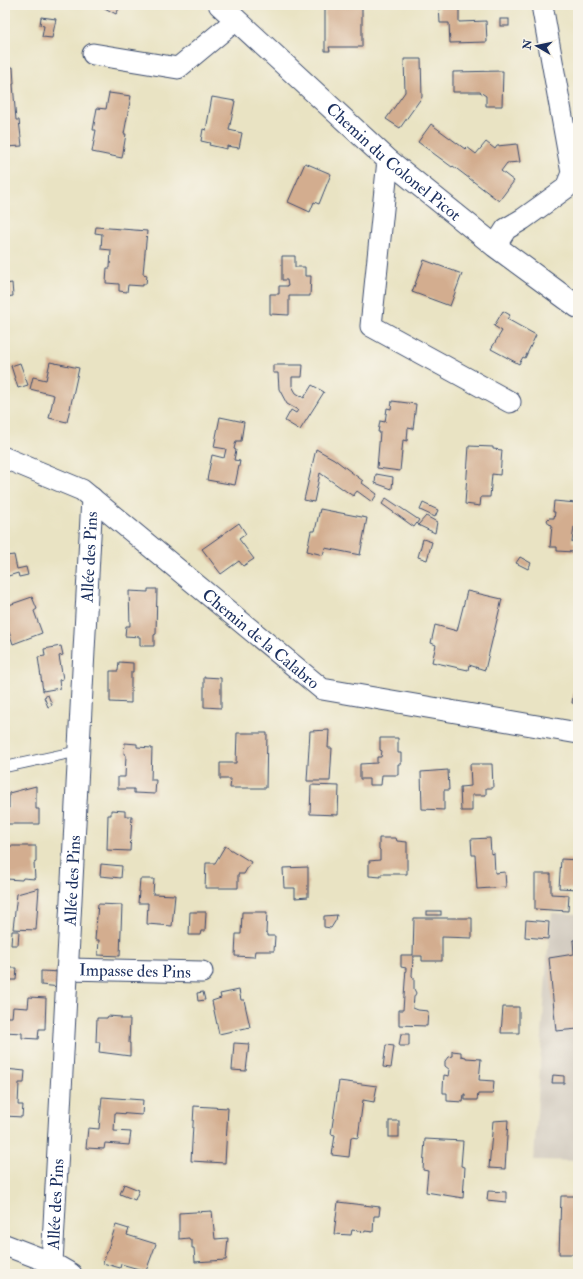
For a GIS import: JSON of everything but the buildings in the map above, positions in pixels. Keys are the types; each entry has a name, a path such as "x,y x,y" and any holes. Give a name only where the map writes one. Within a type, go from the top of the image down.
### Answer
{"street":[{"name":"Chemin du Colonel Picot","path":"220,5 388,160 495,246 578,307"},
{"path":"495,246 506,229 523,219 566,188 572,173 542,5"},
{"path":"93,54 178,68 236,20"},
{"path":"388,160 371,326 510,402"},
{"name":"Chemin de la Calabro","path":"5,458 82,490 322,689 578,734"},
{"name":"Allée des Pins","path":"52,1262 92,498"},
{"name":"Impasse des Pins","path":"67,969 202,972"},
{"path":"5,1245 52,1262 71,1274"}],"lane":[{"path":"5,767 79,751"}],"shaded area":[{"path":"552,913 578,914 578,1161 534,1160 547,959"}]}
